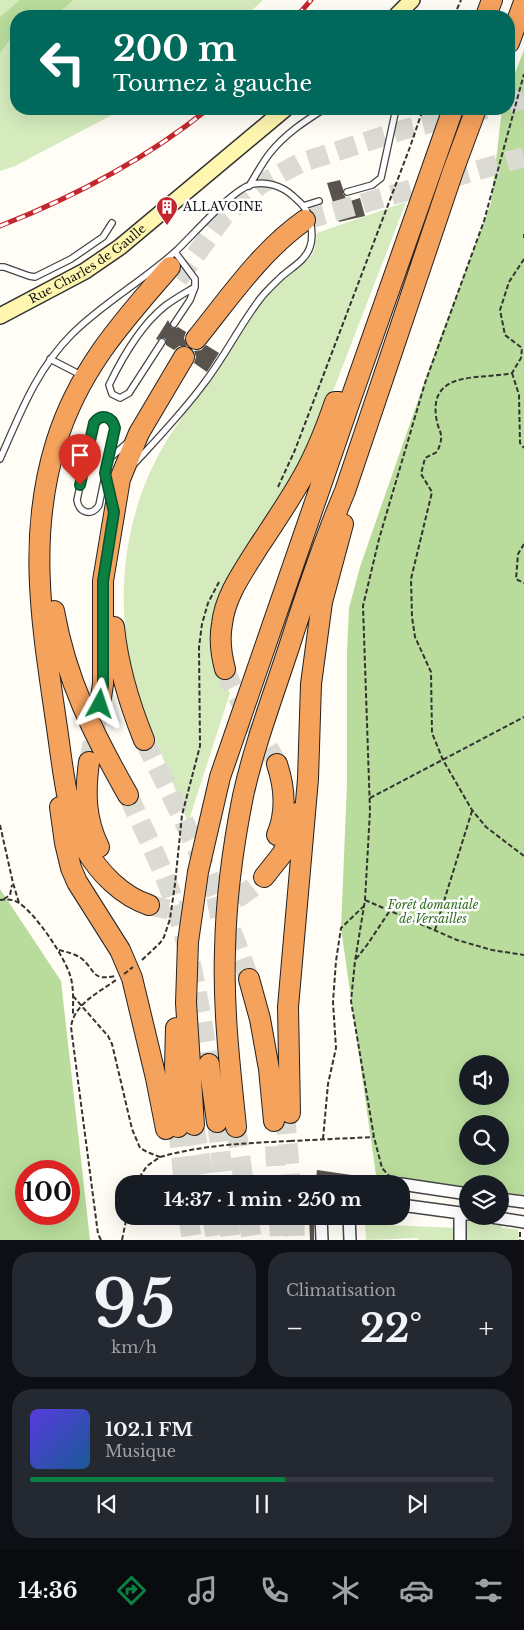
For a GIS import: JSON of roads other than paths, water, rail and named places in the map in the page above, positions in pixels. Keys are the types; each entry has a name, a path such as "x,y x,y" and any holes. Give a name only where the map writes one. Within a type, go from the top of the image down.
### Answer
{"highway":[{"path":"515,27 524,2"},
{"path":"179,271 114,332 84,377 73,400 57,441 45,484 39,530 39,576 59,794 67,856 77,882 120,950 132,978 156,1078 179,1127 175,1067 176,1014 186,1003 188,942 198,872 220,777 350,401 452,115"},
{"path":"209,1064 227,1125 228,1051 225,1019 225,949 229,896 243,795 275,689 324,540 345,491 453,171 474,115"},
{"path":"453,171 466,159 483,115"},
{"path":"196,338 256,264 304,213"},
{"path":"128,795 90,726 62,651 50,582 54,498 60,469 75,425 95,382 124,338 179,271"},
{"path":"144,740 124,686 117,656 111,606 113,476 184,357"},
{"path":"225,669 220,647 220,636 224,612 232,592 310,464 335,402 350,401"},
{"path":"277,764 284,788 285,804 275,841 262,871 283,853 298,812 311,684 322,602 347,509 345,491"},
{"path":"100,704 103,684 103,581 113,515"},
{"path":"47,660 66,789 74,822 86,850 101,871 122,890 141,902 151,899 107,860 97,843 86,809 89,762"},
{"path":"252,976 269,1069 283,1116 288,1007 308,780 311,684"}],"main road":[{"path":"402,10 412,0"},
{"name":"Rue Charles de Gaulle","path":"0,316 85,271 120,248 278,115"}],"street":[{"path":"410,1184 459,1192"},
{"path":"509,1200 524,1202"},
{"path":"410,1206 459,1212"},
{"path":"509,1220 524,1222"},
{"path":"321,1225 322,1240"},
{"path":"349,1225 350,1240"},
{"path":"460,1240 462,1225"}],"lane":[{"path":"249,186 269,154 286,136 315,115"},
{"path":"347,192 372,185 381,178 395,115"},
{"path":"113,476 108,460 115,428 112,421 106,417 103,416 96,420 86,454 77,500 79,507 84,512 91,512 97,508 113,476 181,413 199,390 261,299 302,260 309,250 312,234 309,220 289,193 274,185 256,184 235,194 179,271 164,306 140,332 119,364 109,385 112,394 120,398 129,392 162,342"},
{"path":"304,213 319,202"},
{"path":"0,267 35,276 71,259 103,237 112,223"},
{"path":"174,324 190,300 179,271"},
{"path":"0,459 31,388 50,359 72,334 86,321 129,289 179,271"},
{"path":"50,359 84,377"},
{"path":"108,460 139,433"}],"tunnel":[{"path":"515,101 524,99"},
{"path":"178,279 224,216 261,184 300,163 406,129 462,115"},
{"path":"305,220 524,157"},
{"path":"225,669 236,694 277,764"},
{"path":"89,762 100,704"},
{"path":"144,740 214,887 249,979"},
{"path":"128,795 162,871 179,917 194,979 209,1064"},
{"path":"149,905 182,911 211,909 238,898 264,877"},
{"path":"285,1114 290,1175"},
{"path":"217,1122 223,1175"},
{"path":"194,1125 203,1175"},
{"path":"178,1127 183,1175"},
{"path":"236,1127 243,1175"},
{"path":"275,1146 277,1175"},
{"path":"190,1225 192,1240"},
{"path":"214,1225 216,1240"},
{"path":"229,1225 231,1240"},
{"path":"250,1225 252,1240"},
{"path":"279,1225 280,1240"},
{"path":"294,1225 295,1240"}],"railway":[{"path":"302,10 311,0"},
{"path":"0,226 55,203 108,175 160,144 200,115"}],"place":[{"name":"ALLAVOINE","path":"167,226"}],"park label":[{"name":"Forêt domaniale de Versailles","path":"433,912"}]}
